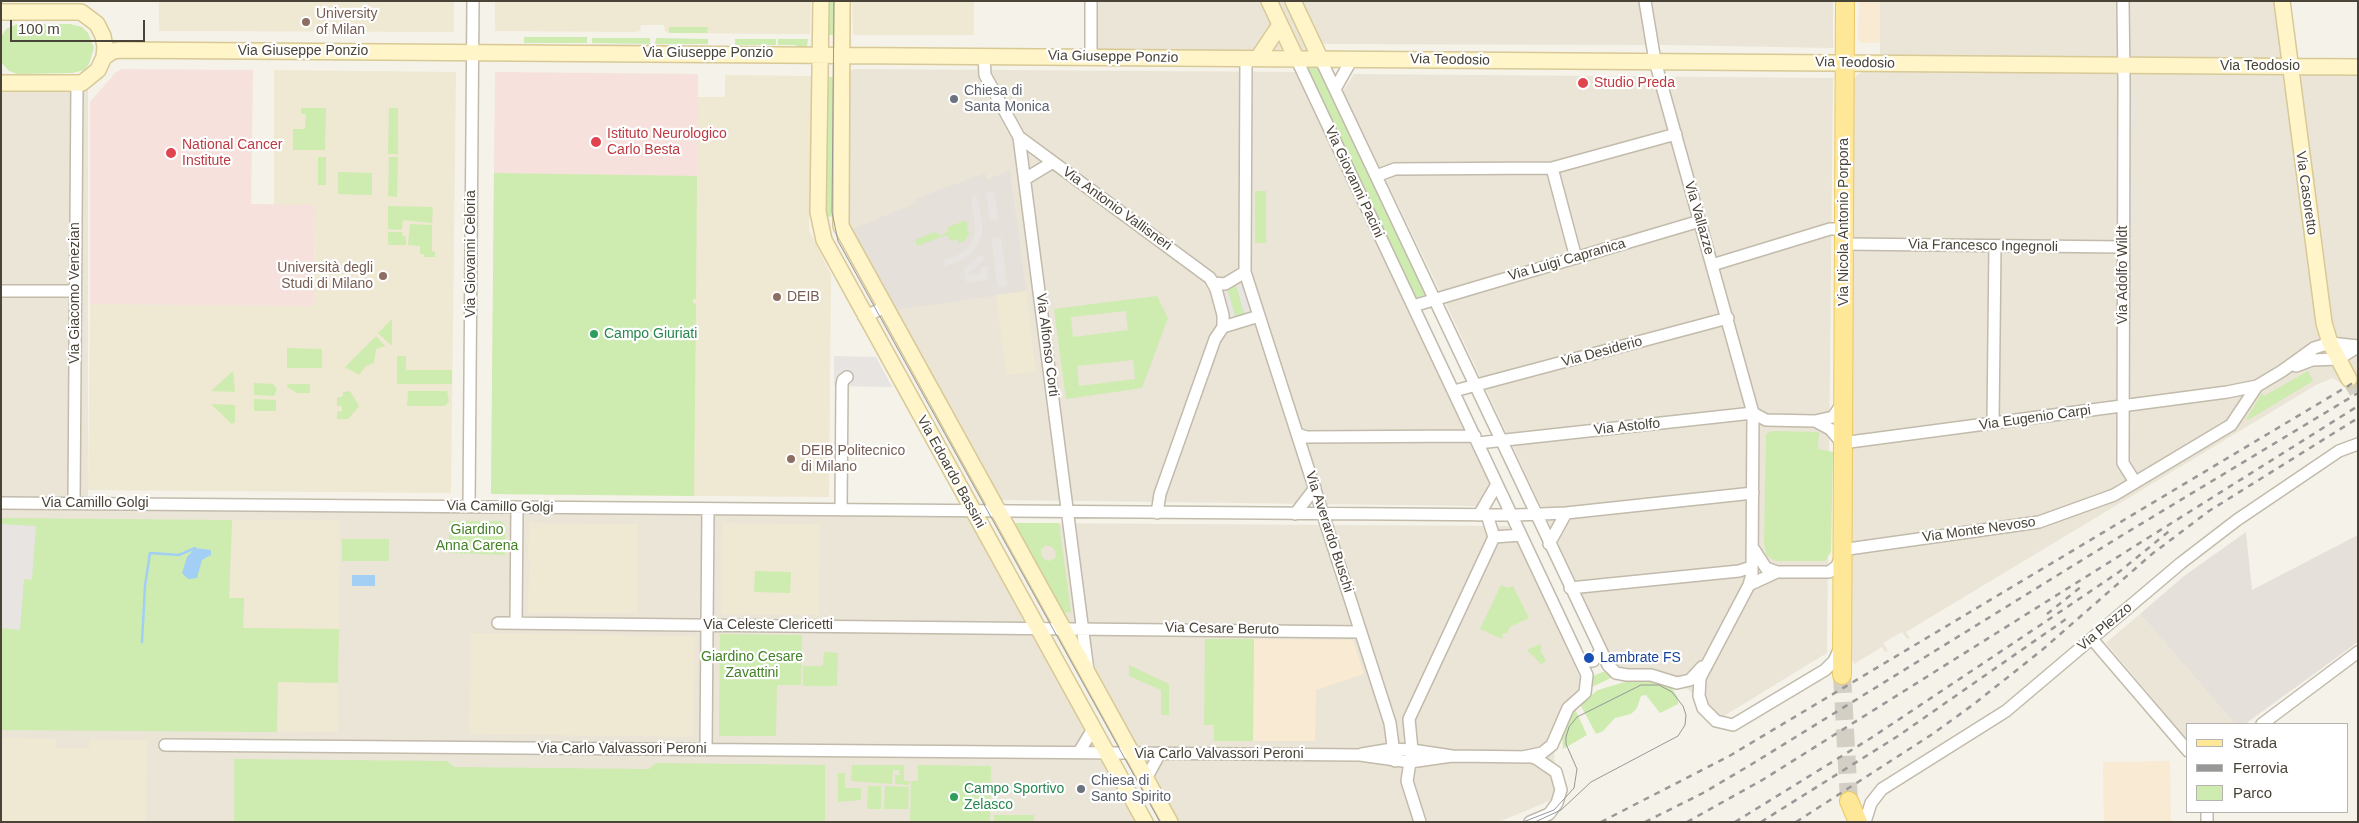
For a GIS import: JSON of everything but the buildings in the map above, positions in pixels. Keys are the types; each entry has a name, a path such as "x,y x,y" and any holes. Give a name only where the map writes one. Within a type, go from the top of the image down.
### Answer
{"main road":[{"name":"Via Nicola Antonio Porpora","path":"1841,553 1846,1"},
{"path":"1841,553 1842,675"},
{"path":"1847,810 1858,822"}],"street":[{"name":"Via Giovanni Celoria","path":"468,507 473,1"},
{"name":"Via Edoardo Bassini","path":"820,1 818,212 821,231 864,317 1144,822"},
{"name":"Via Edoardo Bassini","path":"842,1 841,226 1170,822"},
{"path":"1091,56 1092,1"},
{"name":"Via Giovanni Pacini","path":"1269,1 1587,675 1585,693 1573,702 1565,713 1557,736"},
{"name":"Via Giovanni Pacini","path":"1293,1 1476,385 1600,652 1611,670 1628,675 1651,675 1671,682 1688,682 1697,674 1714,649"},
{"name":"Via Vallazze","path":"1644,1 1655,61 1753,413 1752,546 1748,569 1749,585 1714,649"},
{"name":"Via Adolfo Wildt","path":"2123,1 2123,463 2135,482"},
{"name":"Via Casoretto","path":"2282,1 2324,323 2330,343 2349,379"},
{"path":"1,12 77,6 93,19 108,45 120,50"},
{"path":"1252,58 1280,25"},
{"path":"104,40 104,57"},
{"name":"Via Giuseppe Ponzio","path":"120,50 1296,58"},
{"path":"1,83 77,83 93,76 104,57 113,51 120,50"},
{"name":"Via Alfonso Corti","path":"984,56 985,75 1018,137 1068,512"},
{"name":"Via Averardo Buschi","path":"1252,58 1245,272 1387,712 1392,729 1394,755"},
{"path":"1296,58 1320,58"},
{"name":"Via Teodosio","path":"1320,58 2358,66"},
{"path":"1335,89 1352,59"},
{"name":"Via Giacomo Venezian","path":"74,503 77,83"},
{"path":"1376,176 1395,169 1552,168 1676,134"},
{"name":"Via Antonio Vallisneri","path":"1018,137 1206,275 1214,284"},
{"path":"1025,179 1053,162"},
{"path":"1552,168 1576,258"},
{"name":"Via Luigi Capranica","path":"1434,299 1700,221"},
{"path":"821,231 841,226"},
{"name":"Via Francesco Ingegnoli","path":"1712,265 1830,229 1844,237 1995,246 2123,247"},
{"path":"1993,423 1995,246"},
{"path":"1157,513 1160,494 1215,339 1223,327 1223,315 1214,284 1225,284 1237,279 1245,272"},
{"path":"1,291 75,291"},
{"path":"1413,306 1434,299"},
{"path":"864,317 885,307"},
{"path":"1223,327 1259,316"},
{"name":"Via Desiderio","path":"1476,385 1728,318"},
{"path":"2257,386 2314,348 2330,343 2358,347"},
{"path":"2282,371 2312,360 2338,359 2358,347"},
{"path":"841,510 842,385 843,380 847,377"},
{"path":"1454,391 1476,385"},
{"name":"Via Eugenio Carpi","path":"1842,443 2227,392 2257,386"},
{"name":"Via Monte Nevoso","path":"1841,553 2038,522 2114,495 2231,425 2257,386"},
{"path":"2227,392 2238,404 2239,415"},
{"path":"1753,413 1769,420 1815,421 1834,416 1842,403"},
{"name":"Via Astolfo","path":"1501,441 1753,413"},
{"path":"1753,435 1760,425 1769,420"},
{"path":"1815,421 1830,429 1842,443"},
{"path":"1298,434 1303,437 1501,441"},
{"name":"Via Plezzo","path":"1865,822 1871,803 1882,789 2006,711 2181,563 2237,520 2339,451 2358,444"},
{"path":"2339,451 2358,452"},
{"path":"1494,538 1483,515 1497,484"},
{"path":"1295,514 1315,488"},
{"path":"1068,512 1535,515 1753,493"},
{"name":"Via Camillo Golgi","path":"1,503 998,512"},
{"path":"516,623 518,508"},
{"path":"706,749 708,509"},
{"name":"Via Edoardo Bassini","path":"998,512 1068,512 1089,675"},
{"path":"1549,544 1566,513"},
{"path":"1420,822 1408,781 1412,750 1408,724 1412,711 1494,538 1500,535 1521,535"},
{"path":"1752,546 1764,566 1777,572 1821,573 1834,577 1841,590"},
{"path":"1821,573 1835,568 1841,553"},
{"path":"1535,564 1544,556 1554,555"},
{"path":"1570,588 1748,569"},
{"path":"1749,585 1777,572"},
{"name":"Via Celeste Clericetti","path":"498,623 1037,627"},
{"path":"1037,627 1083,628"},
{"name":"Via Cesare Beruto","path":"1083,628 1361,632"},
{"path":"2092,639 2186,749"},
{"path":"1714,649 1700,678 1700,700 1705,712 1716,721 1733,725 1824,670 1836,659 1841,644"},
{"path":"1581,661 1593,661 1600,652"},
{"path":"2263,723 2358,652"},
{"path":"1387,712 1391,716 1400,718 1412,711"},
{"path":"1079,752 1093,729"},
{"name":"Via Carlo Valvassori Peroni","path":"164,745 1360,755 1394,755 1412,750 1452,756 1528,757 1545,751 1557,736"},
{"path":"1146,779 1160,753"},
{"name":"Via Carlo Valvassori Peroni","path":"1394,755 1410,762 1452,756"},
{"path":"1528,757 1551,767 1560,780 1558,799 1548,815 1530,822"}],"shaded area":[{"name":"University of Milan","path":"159,1 454,1 454,32 159,31"},
{"path":"495,1 811,1 810,34 669,33 665,31 664,25 641,25 640,31 635,32 495,31"},
{"path":"852,1 974,1 974,35 853,35"},
{"path":"1091,1 1293,1 1320,58 1091,56"},
{"path":"1301,1 1833,1 1833,48 1664,45 1321,44"},
{"path":"1859,1 2281,1 2288,63 1880,60 1880,2"},
{"path":"1859,1 1880,2 1880,43 1860,43 1858,39"},
{"path":"593,44 708,45 711,48 593,47"},
{"path":"2291,67 2358,68 2358,374 2354,376 2327,334"},
{"name":"National Cancer Institute","path":"122,69 253,70 251,204 315,205 314,306 90,304 90,102 116,72"},
{"path":"853,69 1295,72 1490,485 1477,506 1000,500 848,224 849,72"},
{"path":"1868,69 2289,70 2323,323 2349,380 2342,384 2333,378 2316,385 1906,632 1910,638 1907,639 1902,632 1883,643 1888,651 1885,652 1882,647 1854,664 1848,651 1853,81 1857,75"},
{"name":"Università degli Studi di Milano","path":"274,70 456,72 451,493 88,490 90,304 314,306 315,205 274,205"},
{"name":"Istituto Neurologico Carlo Besta","path":"495,72 698,74 697,176 494,173"},
{"path":"1354,74 1833,78 1827,653 1719,719 1689,690 1672,680 1617,669 1446,304 1343,91"},
{"path":"725,75 812,76 809,230 831,275 829,497 491,494 494,173 602,174 698,97 725,97"},
{"path":"1,84 88,85 88,501 1,501"},
{"path":"2129,92 2135,95 2135,130 2129,125"},
{"path":"1010,170 1026,291 896,310 852,229 916,203 915,199 985,173 987,180"},
{"path":"2128,179 2134,182 2134,222 2128,219"},
{"path":"994,191 998,220 990,221 986,192"},
{"path":"976,194 982,222 982,233 978,245 965,259 944,266 944,260 958,255 968,248 974,237 975,226 971,197"},
{"path":"1001,237 1007,285 998,287 991,238"},
{"path":"981,254 986,258 967,275 981,274 980,268 988,266 987,280 967,283 963,270"},
{"path":"1242,283 1252,314 1245,316 1236,285"},
{"path":"1227,288 1236,319 1229,321 1220,290"},
{"path":"1026,291 1036,372 1006,375 996,295"},
{"path":"834,356 876,357 892,387 834,386"},
{"path":"1,504 971,512 1144,822 1,822"},
{"path":"232,520 340,520 338,732 226,731"},
{"path":"529,523 638,524 637,613 528,613 529,568 532,564 528,558"},
{"path":"722,523 820,524 819,615 721,614"},
{"path":"1016,523 1511,526 1580,678 1584,692 1574,700 1554,746 1556,798 1499,822 1179,822 1061,613"},
{"path":"1,524 36,526 32,580 24,579 20,630 1,628"},
{"path":"2246,532 2252,590 2358,535 2358,642 2246,723 2234,723 2140,614 2184,576"},
{"path":"2140,614 2234,723 2186,723 2186,739 2106,643"},
{"path":"471,633 695,636 693,737 469,734"},
{"path":"1254,639 1353,640 1364,674 1316,690 1315,741 1253,741"},
{"path":"1,738 56,739 56,748 89,748 90,739 147,740 146,822 1,822"},
{"path":"2170,761 2171,822 2104,822 2103,762"}],"green space":[{"path":"826,1 839,1 839,35 826,35"},
{"path":"17,24 70,24 82,27 88,33 94,48 89,64 84,70 72,73 18,74 9,71 1,62 1,37 6,29"},
{"path":"669,27 708,27 707,33 669,33"},
{"path":"524,37 587,37 587,43 524,43"},
{"path":"592,38 650,38 650,44 592,43"},
{"path":"656,38 708,39 708,44 655,44"},
{"path":"735,39 776,39 776,45 735,45"},
{"path":"778,39 808,39 807,46 799,48 795,45 778,45"},
{"path":"1319,67 1427,294 1414,299 1304,68"},
{"path":"825,77 838,77 834,217 825,216"},
{"path":"301,108 326,108 325,150 293,150 293,129 305,129 306,114 301,114"},
{"path":"389,108 398,108 398,154 388,154"},
{"path":"318,157 326,157 326,185 318,185"},
{"path":"389,157 398,157 397,197 388,196"},
{"path":"338,172 372,173 372,195 338,194"},
{"name":"Campo Giuriati","path":"494,173 697,176 696,299 693,299 693,303 696,304 694,496 491,494"},
{"path":"1255,191 1266,191 1266,243 1255,243"},
{"path":"388,206 433,207 432,223 403,220 402,230 388,229"},
{"path":"966,220 969,235 965,240 959,243 957,239 950,241 947,235 917,246 915,240 934,232 941,236 948,231 948,227"},
{"path":"410,224 432,225 432,251 435,252 435,257 424,257 424,254 420,254 420,246 408,245"},
{"path":"388,232 402,232 403,236 406,236 406,245 388,245"},
{"path":"1242,281 1242,283 1236,285 1245,315 1230,322 1226,288 1219,290"},
{"path":"1157,296 1168,318 1142,388 1066,399 1054,309","holes":["1126,311 1128,330 1073,337 1071,317","1133,360 1135,379 1079,386 1077,366"]},
{"path":"392,319 392,345 391,345 378,333"},
{"path":"376,336 385,346 376,349 374,363 366,366 359,375 345,367"},
{"path":"287,348 322,349 322,368 287,368"},
{"path":"397,356 406,356 406,370 452,370 452,384 397,384"},
{"path":"233,371 235,392 211,391"},
{"path":"2308,371 2313,381 2248,420 2246,419 2262,393 2264,396"},
{"path":"254,383 273,384 277,389 274,396 254,395"},
{"path":"288,384 310,384 310,393 297,393 287,387"},
{"path":"350,391 359,406 348,419 337,419 337,412 342,411 342,406 337,406 337,398 343,396 343,392"},
{"path":"408,391 447,391 449,401 445,406 407,406"},
{"path":"254,399 276,400 276,411 254,411"},
{"path":"211,404 235,405 235,422 232,424"},
{"path":"1772,431 1819,432 1818,449 1833,452 1831,552 1825,561 1776,561 1767,556 1764,544 1766,434"},
{"path":"1,518 232,520 229,598 244,598 243,628 339,629 338,683 278,682 277,732 1,730"},
{"name":"Giardino Anna Carena","path":"449,521 501,521 505,525 505,555 449,553"},
{"path":"1016,523 1059,523 1071,612 1061,613 1015,525","holes":["1046,545 1052,547 1056,552 1055,558 1050,561 1044,559 1041,549"]},
{"path":"342,539 389,539 389,561 342,561"},
{"path":"755,571 791,572 790,593 754,592"},
{"path":"1501,585 1508,588 1513,586 1529,618 1510,627 1507,633 1503,633 1502,639 1480,629"},
{"name":"Giardino Cesare Zavattini","path":"720,634 802,635 801,685 777,685 776,736 719,736"},
{"path":"1205,639 1254,639 1253,741 1214,741 1214,725 1204,725"},
{"path":"1540,644 1542,648 1540,650 1546,661 1541,664 1527,650"},
{"path":"824,652 838,653 837,686 803,686 803,666 823,666"},
{"path":"1129,665 1169,684 1169,715 1161,715 1161,690 1129,676"},
{"path":"1607,670 1615,676 1590,688 1589,678"},
{"path":"1635,679 1651,679 1671,687 1678,698 1678,704 1660,713 1646,695 1641,696 1637,708 1631,714 1615,718 1603,731 1596,734 1580,704 1598,690"},
{"path":"1575,709 1587,735 1563,749 1562,735"},
{"path":"234,759 447,761 454,767 649,769 656,763 825,765 825,822 234,822"},
{"path":"852,765 904,765 904,781 910,781 909,785 895,784 895,775 900,775 899,770 893,770 892,784 851,781"},
{"name":"Campo Sportivo Zelasco","path":"918,765 991,766 990,822 910,822 911,781 918,781"},
{"path":"838,773 845,773 845,788 861,788 861,800 838,802"},
{"path":"868,786 881,786 881,809 867,809"},
{"path":"885,786 909,787 908,809 884,809"},
{"path":"994,815 1034,815 1034,822 994,822"}],"water":[{"path":"195,548 211,550 211,555 202,560 197,578 188,579 182,573 187,557"},
{"path":"352,575 375,575 375,586 352,586"}],"waterway":[{"path":"142,642 145,586 150,553 179,555 195,548"}],"tunnel":[{"path":"2349,379 2358,394"},
{"path":"1842,675 1849,801"}],"tram line":[{"path":"834,1 832,212 838,241 1160,822"},
{"path":"1523,822 1554,810 1574,788 1577,769 1566,744 1566,737 1569,727 1577,717 1641,685 1659,685 1672,692 1683,706 1686,715 1685,725 1678,736 1591,782 1561,810 1535,822"}],"railway":[{"path":"1601,822 1731,755 2358,380"},
{"path":"1645,822 1703,793 1752,764 2121,536 2358,393"},
{"path":"1687,822 1764,779 2358,406"},
{"path":"1796,822 1931,735 1974,704 2042,650 2152,554 2209,511 2358,418"},
{"path":"1735,822 1871,738 2042,624 2119,572 2173,528"},
{"path":"2047,614 2082,586"},
{"path":"1761,822 1898,736 2069,617"}],"place":[{"name":"University of Milan","path":"306,22"},
{"name":"Studio Preda","path":"1583,83"},
{"name":"Chiesa di Santa Monica","path":"954,99"},
{"name":"Istituto Neurologico Carlo Besta","path":"596,142"},
{"name":"National Cancer Institute","path":"171,153"},
{"name":"Università degli Studi di Milano","path":"383,276"},
{"name":"DEIB","path":"777,297"},
{"name":"Campo Giuriati","path":"594,334"},
{"name":"DEIB Politecnico di Milano","path":"791,459"},
{"name":"Lambrate FS","path":"1589,658"},
{"name":"Chiesa di Santo Spirito","path":"1081,789"},
{"name":"Campo Sportivo Zelasco","path":"954,797"}]}
